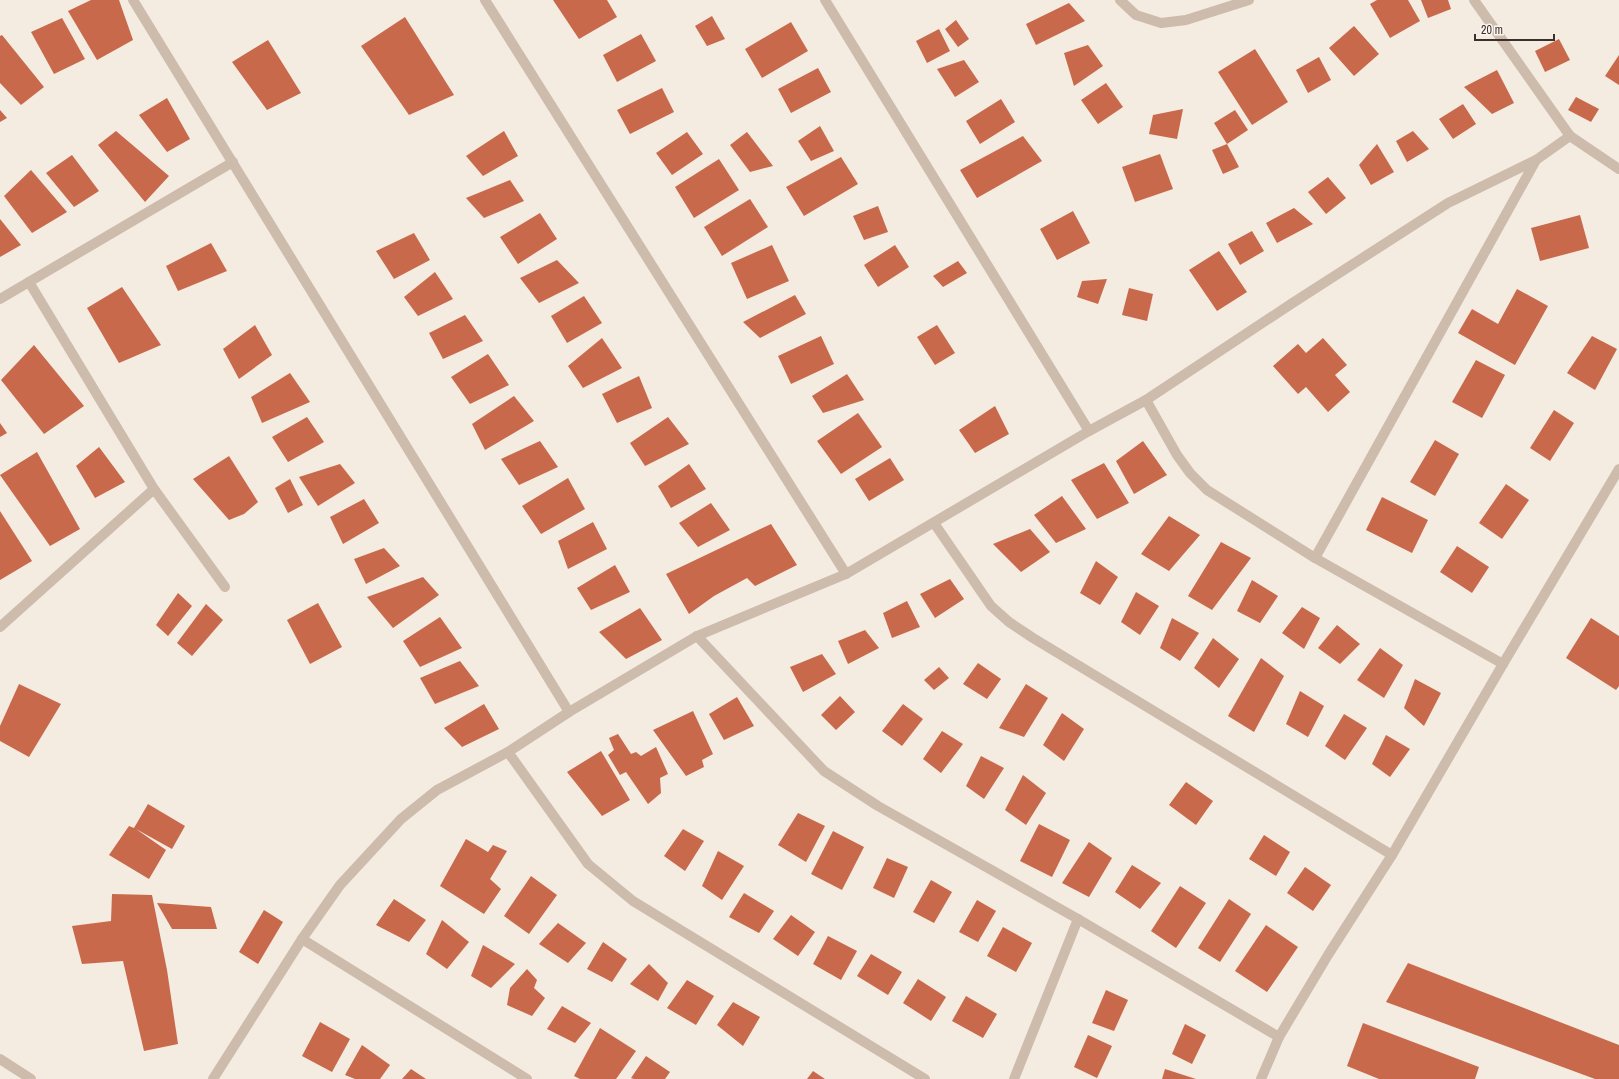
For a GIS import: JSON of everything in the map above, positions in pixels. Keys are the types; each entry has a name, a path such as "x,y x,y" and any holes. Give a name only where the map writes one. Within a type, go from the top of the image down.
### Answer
{"street":[{"path":"133,0 569,712"},
{"path":"485,0 846,574"},
{"path":"825,0 1089,431"},
{"path":"1120,0 1136,15 1161,23 1186,20 1249,0"},
{"path":"1474,0 1570,136 1619,169"},
{"path":"213,1079 302,939 340,885 401,819 437,790 508,752 569,712 697,636 846,574 1089,431 1146,400 1448,203 1536,160 1570,136"},
{"path":"1315,558 1536,160"},
{"path":"0,299 233,162"},
{"path":"29,282 154,488 225,587"},
{"path":"1146,400 1177,455 1190,473 1207,490 1315,558 1503,664"},
{"path":"1261,1079 1279,1037 1328,955 1392,855 1619,469"},
{"path":"0,627 154,488"},
{"path":"934,523 991,606 1009,622 1392,855"},
{"path":"697,636 824,771 878,806 1078,919 1279,1037"},
{"path":"508,752 588,864 614,887 633,901 925,1079"},
{"path":"1014,1079 1078,919"},
{"path":"302,939 526,1079"},
{"path":"0,1059 31,1079"}],"building":[{"path":"91,0 119,0 133,40 97,60 68,11"},
{"path":"553,0 607,0 617,17 579,39"},
{"path":"1377,0 1408,0 1420,21 1390,38 1370,4"},
{"path":"1421,0 1448,0 1451,9 1428,18"},
{"path":"1069,3 1085,21 1036,45 1026,24"},
{"path":"712,16 725,39 707,46 695,26"},
{"path":"405,17 454,95 409,115 361,46"},
{"path":"62,18 85,59 54,74 31,32"},
{"path":"956,20 969,39 958,47 945,29"},
{"path":"791,22 808,51 762,78 745,49"},
{"path":"1354,26 1379,54 1354,76 1329,48"},
{"path":"939,29 950,51 927,63 916,41"},
{"path":"641,34 656,61 617,82 603,55"},
{"path":"2,35 44,87 21,105 0,83 0,36"},
{"path":"1559,39 1570,60 1545,72 1535,51"},
{"path":"268,40 301,93 267,110 232,62"},
{"path":"1088,45 1103,66 1074,86 1064,53"},
{"path":"1255,49 1288,102 1252,125 1218,72"},
{"path":"1619,55 1619,85 1605,76"},
{"path":"1319,57 1331,80 1308,93 1296,70"},
{"path":"964,60 979,82 955,97 937,69"},
{"path":"818,68 831,92 791,113 778,89"},
{"path":"1497,70 1514,103 1492,114 1464,87"},
{"path":"1106,83 1123,107 1098,124 1081,100"},
{"path":"662,88 674,112 630,134 617,110"},
{"path":"1576,97 1599,109 1591,122 1568,110"},
{"path":"167,98 190,139 167,152 139,115"},
{"path":"1001,99 1015,122 980,144 966,121"},
{"path":"1463,104 1476,124 1453,139 1439,119"},
{"path":"1183,109 1177,139 1149,134 1153,115"},
{"path":"0,110 7,118 0,122"},
{"path":"1235,110 1248,130 1227,144 1214,123"},
{"path":"820,126 834,151 811,161 798,141"},
{"path":"116,131 169,176 145,202 98,145"},
{"path":"504,131 518,156 483,176 466,156"},
{"path":"1413,131 1429,149 1407,162 1396,141"},
{"path":"687,132 703,154 672,175 656,153"},
{"path":"747,132 773,166 750,172 730,145"},
{"path":"1023,136 1042,161 977,198 960,170"},
{"path":"1227,144 1239,167 1223,174 1212,150"},
{"path":"1377,144 1394,172 1371,185 1359,165"},
{"path":"1160,154 1173,189 1135,202 1122,167"},
{"path":"72,155 99,191 74,207 46,173"},
{"path":"841,157 858,184 804,216 786,187"},
{"path":"719,159 739,190 694,218 675,187"},
{"path":"31,170 67,212 32,233 4,196"},
{"path":"1328,177 1346,198 1326,214 1308,192"},
{"path":"510,180 524,201 484,218 466,198"},
{"path":"750,199 768,227 722,256 704,227"},
{"path":"878,206 888,232 864,240 853,216"},
{"path":"1294,208 1313,224 1277,243 1266,223"},
{"path":"1073,211 1090,243 1057,260 1040,229"},
{"path":"540,213 557,239 518,264 500,237"},
{"path":"1580,215 1589,248 1540,261 1531,228"},
{"path":"0,219 21,245 0,257"},
{"path":"1252,231 1264,251 1240,265 1228,244"},
{"path":"414,233 430,260 394,279 376,251"},
{"path":"211,243 227,271 178,291 166,266"},
{"path":"772,245 789,281 747,299 731,263"},
{"path":"895,245 909,267 878,287 864,265"},
{"path":"1219,251 1247,292 1217,311 1189,270"},
{"path":"557,260 579,283 539,303 520,278"},
{"path":"958,261 967,273 943,287 933,276"},
{"path":"435,272 453,299 418,316 404,297"},
{"path":"1107,279 1098,304 1077,297 1082,281"},
{"path":"122,287 161,345 119,363 87,308"},
{"path":"1129,288 1153,294 1147,321 1122,315"},
{"path":"1517,289 1548,306 1515,365 1458,333 1472,309 1498,324"},
{"path":"795,295 806,314 760,338 743,322"},
{"path":"584,296 602,323 567,343 551,316"},
{"path":"465,315 483,341 443,359 429,333"},
{"path":"255,325 272,355 239,379 223,349"},
{"path":"937,325 955,353 935,365 917,337"},
{"path":"821,336 834,364 791,384 778,356"},
{"path":"1592,336 1617,349 1595,390 1567,373"},
{"path":"602,338 622,368 583,388 568,366"},
{"path":"1323,338 1347,365 1335,375 1350,392 1328,412 1306,387 1298,394 1273,366 1298,344 1306,353"},
{"path":"34,345 84,406 44,434 1,380"},
{"path":"488,354 509,385 470,404 451,377"},
{"path":"1476,360 1505,375 1482,418 1452,402"},
{"path":"290,373 310,402 262,423 251,397"},
{"path":"847,374 864,400 823,413 812,396"},
{"path":"639,376 652,408 617,423 602,394"},
{"path":"514,396 534,421 485,450 472,424"},
{"path":"995,406 1009,434 975,453 959,430"},
{"path":"1554,410 1574,423 1550,461 1530,448"},
{"path":"858,413 882,447 841,474 817,441"},
{"path":"307,417 324,442 288,462 272,437"},
{"path":"668,417 689,444 645,466 630,443"},
{"path":"0,423 7,433 0,437"},
{"path":"1435,440 1459,454 1435,496 1410,482"},
{"path":"540,441 558,467 519,485 501,459"},
{"path":"1143,441 1167,475 1134,494 1116,461"},
{"path":"99,447 125,482 95,498 76,466"},
{"path":"37,452 80,529 50,546 0,475"},
{"path":"229,456 258,502 244,514 229,520 193,479"},
{"path":"890,458 904,480 869,501 855,479"},
{"path":"1104,463 1129,503 1097,519 1071,480"},
{"path":"340,464 355,483 318,506 299,477"},
{"path":"689,464 706,489 671,508 658,486"},
{"path":"568,478 585,509 541,534 522,506"},
{"path":"290,479 303,505 288,513 275,488"},
{"path":"1506,484 1529,500 1502,539 1479,523"},
{"path":"1062,496 1086,529 1056,543 1034,515"},
{"path":"1382,497 1428,520 1412,553 1366,530"},
{"path":"364,499 379,523 343,544 330,517"},
{"path":"711,503 730,530 698,547 679,523"},
{"path":"0,511 32,561 0,580"},
{"path":"1169,516 1200,535 1169,571 1141,554"},
{"path":"593,522 607,549 568,569 558,541"},
{"path":"771,524 797,565 755,586 747,578 714,596 689,614 666,574"},
{"path":"1030,529 1050,552 1021,572 993,544"},
{"path":"1221,542 1251,558 1212,610 1188,596"},
{"path":"1457,546 1489,567 1472,593 1440,572"},
{"path":"384,548 400,566 366,584 354,559"},
{"path":"1096,561 1118,577 1100,605 1080,593"},
{"path":"615,565 630,592 591,610 577,588"},
{"path":"423,577 439,595 393,628 367,597"},
{"path":"950,579 964,599 935,618 920,594"},
{"path":"1252,580 1278,596 1260,623 1237,611"},
{"path":"1136,592 1159,606 1140,635 1121,622"},
{"path":"178,593 192,606 168,636 156,625"},
{"path":"907,601 920,627 892,638 883,613"},
{"path":"318,603 342,647 310,664 287,620"},
{"path":"206,604 223,620 192,656 177,643"},
{"path":"1302,607 1320,618 1304,649 1282,633"},
{"path":"640,608 662,640 626,659 599,632"},
{"path":"440,617 462,648 420,667 403,641"},
{"path":"1172,618 1199,633 1180,661 1160,648"},
{"path":"1591,618 1619,636 1619,686 1616,690 1566,658"},
{"path":"1337,625 1360,644 1340,664 1318,648"},
{"path":"865,630 879,648 848,664 838,641"},
{"path":"1213,638 1239,659 1219,688 1194,668"},
{"path":"1380,648 1403,665 1384,698 1357,680"},
{"path":"822,654 836,674 803,692 790,667"},
{"path":"1261,658 1284,676 1254,732 1228,716"},
{"path":"460,661 479,686 435,704 420,678"},
{"path":"978,663 1001,679 987,699 963,684"},
{"path":"939,667 949,678 934,690 924,680"},
{"path":"1415,679 1441,693 1424,726 1404,708"},
{"path":"19,684 61,704 29,757 0,741 0,726"},
{"path":"1026,684 1048,698 1024,737 999,728"},
{"path":"1300,691 1324,706 1308,737 1286,724"},
{"path":"840,696 855,712 836,730 821,715"},
{"path":"737,697 754,726 724,740 709,714"},
{"path":"484,704 499,729 462,747 444,728"},
{"path":"903,704 923,719 902,746 882,731"},
{"path":"693,711 713,754 702,760 704,767 686,776 653,730"},
{"path":"1062,713 1084,729 1064,761 1043,745"},
{"path":"1344,714 1367,728 1345,760 1325,746"},
{"path":"942,731 963,744 941,773 923,759"},
{"path":"618,734 631,754 636,752 641,756 656,747 668,774 660,778 661,793 648,804 626,772 620,775 608,755 614,750 609,738"},
{"path":"1386,735 1410,749 1390,777 1372,764"},
{"path":"601,751 630,800 602,816 567,772"},
{"path":"981,756 1004,768 984,799 966,786"},
{"path":"1023,775 1046,793 1026,825 1005,810"},
{"path":"1186,782 1213,801 1196,825 1169,805"},
{"path":"148,804 185,826 172,849 136,829 166,850 149,879 109,855 129,826 134,828"},
{"path":"798,813 825,826 806,862 778,845"},
{"path":"1039,824 1070,840 1052,877 1020,861"},
{"path":"683,829 704,841 685,871 664,856"},
{"path":"833,831 864,847 842,890 811,874"},
{"path":"1264,835 1290,852 1276,876 1249,859"},
{"path":"466,839 488,852 493,845 507,851 490,879 501,889 484,914 440,886"},
{"path":"1089,842 1112,858 1089,897 1062,883"},
{"path":"718,851 744,866 722,900 702,886"},
{"path":"887,858 908,867 894,898 873,888"},
{"path":"1132,865 1161,883 1140,909 1115,892"},
{"path":"1305,867 1331,885 1313,911 1287,893"},
{"path":"531,876 557,895 529,934 504,916"},
{"path":"931,880 952,892 934,923 913,912"},
{"path":"1180,886 1206,903 1176,948 1151,931"},
{"path":"744,893 774,911 759,933 729,917"},
{"path":"112,894 152,895 167,970 178,1044 144,1051 123,961 82,964 72,926 111,921"},
{"path":"394,899 426,920 409,942 376,925"},
{"path":"1229,899 1251,914 1220,962 1198,948"},
{"path":"977,900 996,911 978,942 959,932"},
{"path":"157,903 211,907 217,929 172,929"},
{"path":"264,910 283,922 258,964 239,952"},
{"path":"791,915 815,932 798,956 773,939"},
{"path":"442,920 469,942 447,969 426,954"},
{"path":"558,923 586,943 568,963 539,944"},
{"path":"1266,925 1298,947 1267,992 1235,971"},
{"path":"1003,927 1032,943 1016,972 987,956"},
{"path":"828,936 857,951 841,980 813,964"},
{"path":"603,942 627,959 612,982 587,969"},
{"path":"483,945 515,964 491,988 471,976"},
{"path":"871,954 902,972 888,995 857,976"},
{"path":"1408,963 1619,1045 1619,1079 1595,1079 1386,1002"},
{"path":"649,964 668,983 658,1001 630,984"},
{"path":"527,969 537,980 534,988 545,998 532,1016 507,1005 510,988"},
{"path":"918,979 946,997 931,1021 903,1003"},
{"path":"687,980 714,996 696,1025 667,1008"},
{"path":"1106,990 1128,1000 1114,1031 1092,1023"},
{"path":"966,996 997,1014 983,1038 952,1021"},
{"path":"733,1002 760,1017 743,1046 717,1025"},
{"path":"562,1006 591,1023 575,1043 547,1029"},
{"path":"320,1022 350,1039 332,1072 302,1056"},
{"path":"1363,1023 1479,1067 1475,1079 1379,1079 1347,1066"},
{"path":"1185,1024 1206,1035 1192,1064 1172,1054"},
{"path":"600,1028 636,1051 616,1079 580,1079 574,1076"},
{"path":"1088,1035 1112,1046 1097,1078 1074,1067"},
{"path":"362,1045 390,1065 380,1079 355,1079 345,1075"},
{"path":"646,1056 670,1072 665,1079 631,1078"},
{"path":"411,1069 426,1079 402,1079"},
{"path":"1165,1069 1196,1079 1162,1079"},
{"path":"813,1071 825,1079 807,1079"}]}
